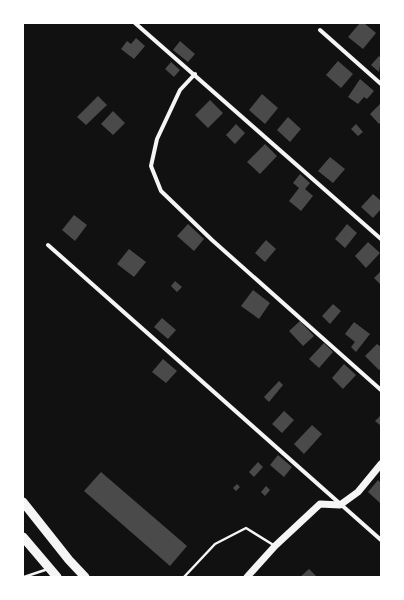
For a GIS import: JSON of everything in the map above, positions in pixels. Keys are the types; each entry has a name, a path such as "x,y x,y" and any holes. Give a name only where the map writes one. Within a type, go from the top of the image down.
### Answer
{"highway":[{"path":"23,502 69,560 85,577"},
{"path":"23,537 57,577"}],"street":[{"path":"135,23 195,74 381,239"},
{"path":"320,30 381,84"},
{"path":"195,74 180,90 157,139 151,166 161,192 212,240 381,390"},
{"path":"48,245 381,540"},
{"path":"247,577 275,546 320,504 340,505 358,492 381,464"}],"lane":[{"path":"184,577 215,544 246,528 275,546"},
{"path":"24,577 50,568"}],"building":[{"path":"360,23 364,23 376,33 363,49 348,37"},
{"path":"136,38 145,46 134,59 121,49 127,41 131,44"},
{"path":"180,41 195,54 188,62 173,50"},
{"path":"379,56 381,58 379,72 371,65"},
{"path":"338,61 353,74 341,88 326,75"},
{"path":"171,62 180,70 174,77 165,69"},
{"path":"360,79 374,91 367,99 364,97 358,104 348,97"},
{"path":"262,94 278,108 265,124 249,110"},
{"path":"98,96 107,105 86,125 77,117"},
{"path":"210,100 223,113 208,128 195,115"},
{"path":"381,103 381,122 379,124 370,114"},
{"path":"113,111 125,123 113,135 101,124"},
{"path":"288,117 301,129 290,142 277,130"},
{"path":"236,124 245,133 235,144 226,135"},
{"path":"356,124 363,132 358,136 351,129"},
{"path":"265,144 277,156 260,174 247,162"},
{"path":"330,157 345,169 333,183 318,171"},
{"path":"300,174 310,183 305,189 313,196 301,211 289,201 299,188 293,183"},
{"path":"373,194 381,201 381,209 373,218 361,207"},
{"path":"74,215 87,225 75,241 62,230"},
{"path":"188,224 204,239 194,251 177,236"},
{"path":"347,224 357,233 345,248 335,239"},
{"path":"266,240 276,249 265,262 255,253"},
{"path":"368,242 380,253 366,268 355,256"},
{"path":"129,249 146,262 134,277 117,264"},
{"path":"381,271 381,285 374,278"},
{"path":"175,281 182,287 177,292 171,286"},
{"path":"253,290 270,303 259,319 241,306"},
{"path":"333,304 341,311 330,324 322,316"},
{"path":"162,318 176,330 168,339 154,327"},
{"path":"300,321 314,336 303,346 289,331"},
{"path":"354,322 370,334 356,352 351,347 355,342 345,334"},
{"path":"324,343 333,352 319,368 309,359"},
{"path":"377,344 381,347 381,368 379,370 365,356"},
{"path":"163,359 177,371 166,383 152,372"},
{"path":"344,364 356,375 343,389 332,378"},
{"path":"279,381 283,385 269,402 264,397"},
{"path":"284,411 294,420 282,433 272,424"},
{"path":"381,415 381,426 375,421"},
{"path":"312,425 322,434 304,454 294,444"},
{"path":"278,455 292,467 284,477 270,465"},
{"path":"258,462 263,467 254,477 249,472"},
{"path":"101,472 187,546 170,566 84,491"},
{"path":"378,480 381,483 380,503 368,492"},
{"path":"237,484 240,487 236,491 233,488"},
{"path":"266,486 270,490 265,496 261,492"},
{"path":"309,569 317,577 300,577"}]}
